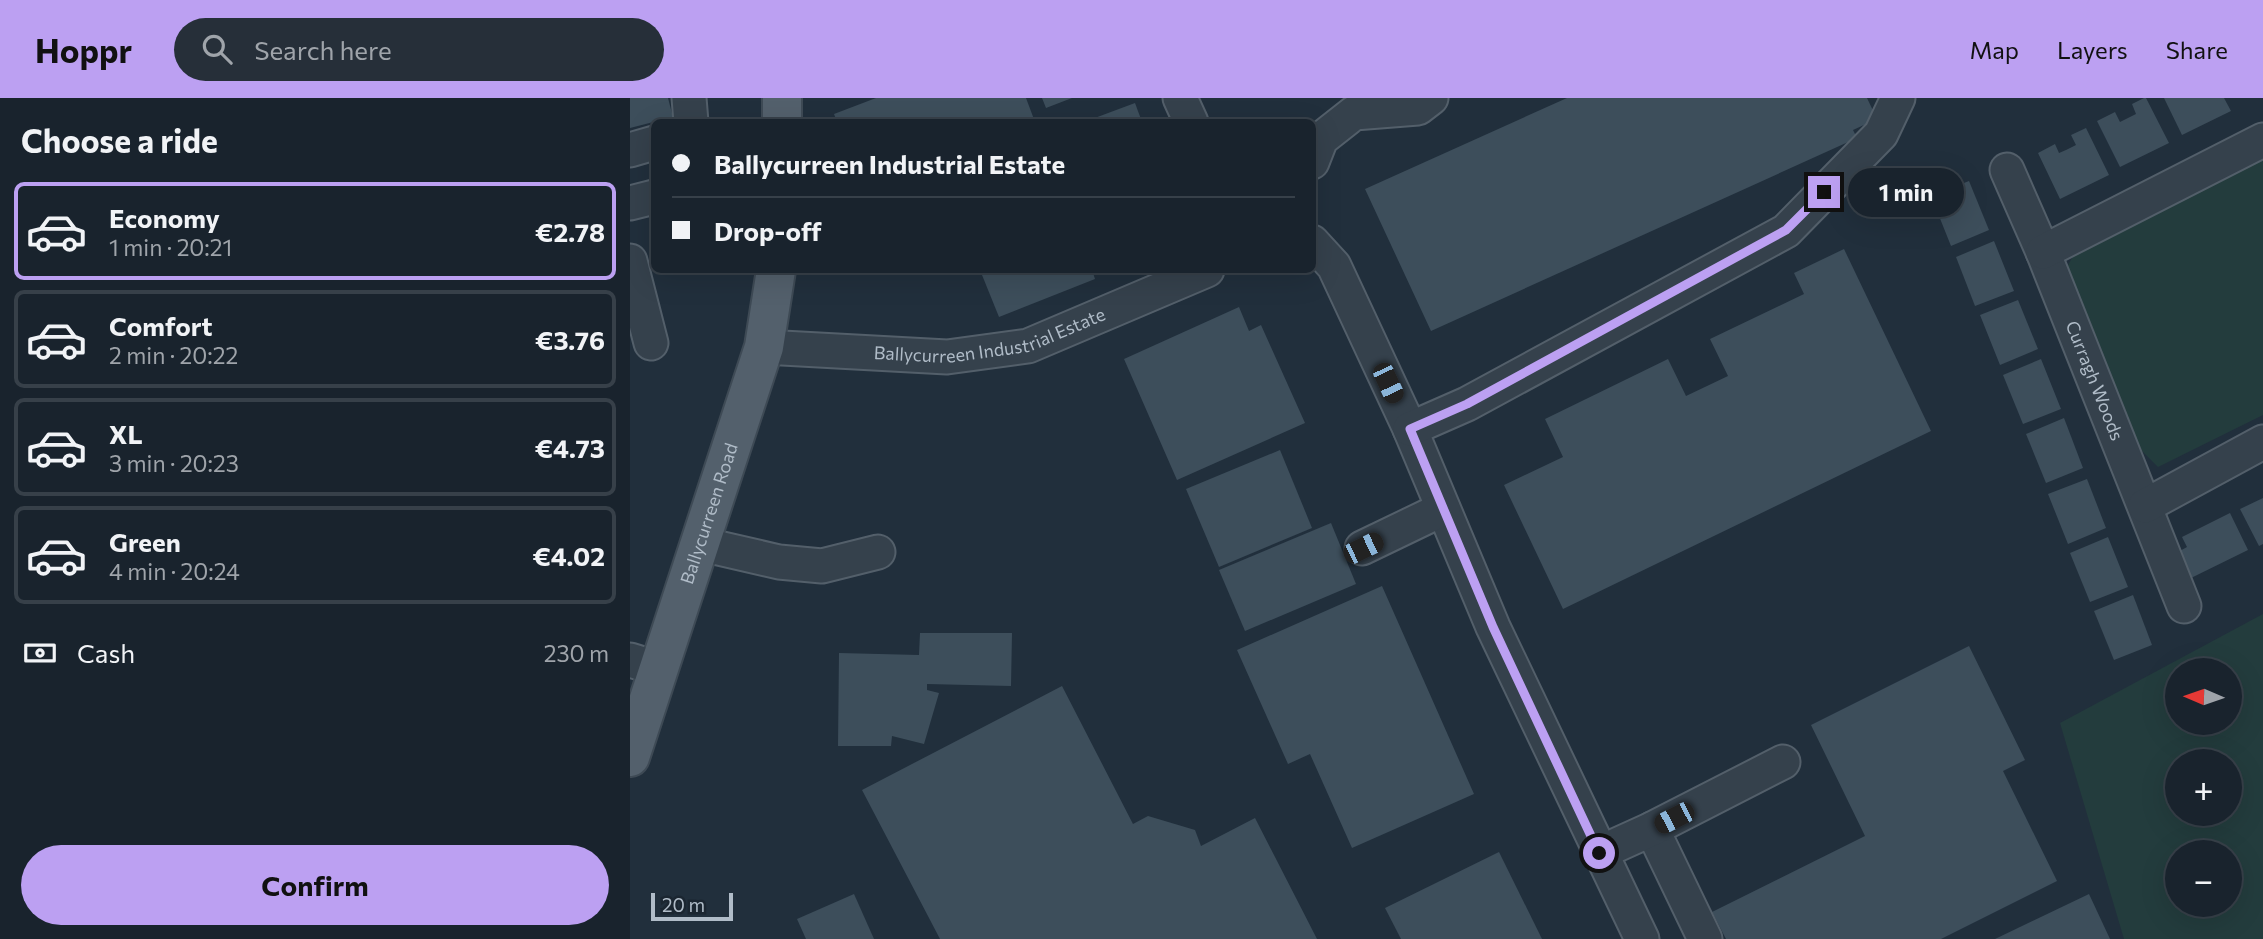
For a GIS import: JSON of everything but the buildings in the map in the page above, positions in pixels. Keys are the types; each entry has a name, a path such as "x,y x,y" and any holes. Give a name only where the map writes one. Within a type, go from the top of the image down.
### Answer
{"main road":[{"path":"782,98 782,119"},
{"name":"Ballycurreen Road","path":"630,757 644,665 701,544 764,347 776,273"}],"street":[{"path":"689,98 691,119"},
{"path":"1180,98 1190,119"},
{"path":"1316,152 1321,139 1354,113 1418,108 1431,98"},
{"path":"1410,429 1467,404 1786,230 1881,134 1898,98"},
{"path":"2043,253 2263,140"},
{"path":"630,150 651,144"},
{"name":"Curragh Woods","path":"2007,170 2043,253 2184,606"},
{"path":"630,203 651,198"},
{"path":"1316,246 1334,266 1410,429 1493,627 1642,939"},
{"path":"630,261 651,343"},
{"name":"Ballycurreen Industrial Estate","path":"764,347 947,357 1028,346 1171,279 1195,273"},
{"path":"2145,506 2263,442"},
{"path":"1363,548 1443,509"},
{"path":"701,544 779,562 822,566 878,552"},
{"path":"1599,853 1783,762"},
{"path":"1652,829 1705,939"}],"green space":[{"path":"2263,153 2263,415 2158,467 2126,435 2066,269 2080,243"},
{"path":"2263,614 2263,939 2124,939 2060,723 2165,667 2165,735 2242,735 2242,658 2181,658"}],"route":[{"path":"1599,853 1493,627 1410,429 1467,404 1786,230 1824,192"}]}
